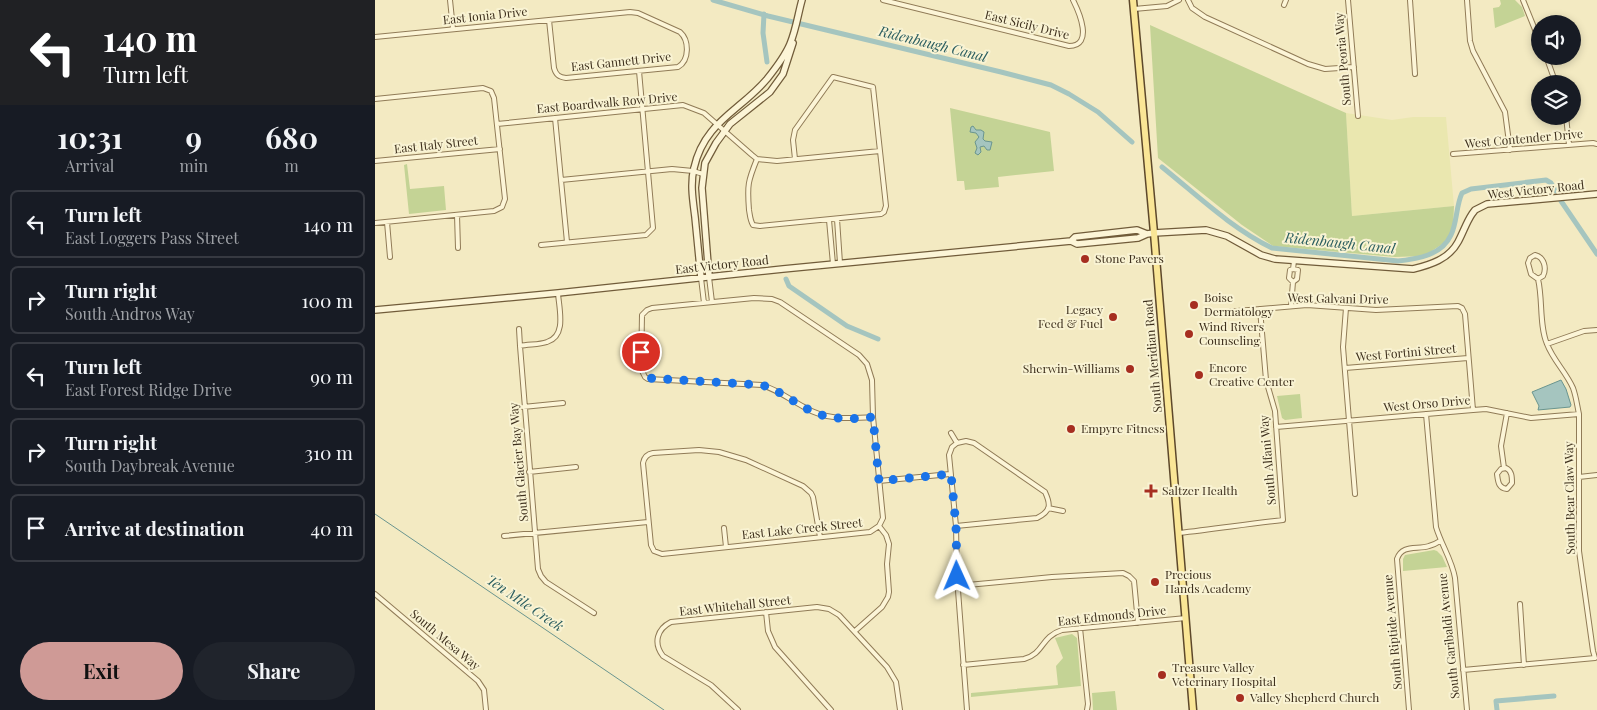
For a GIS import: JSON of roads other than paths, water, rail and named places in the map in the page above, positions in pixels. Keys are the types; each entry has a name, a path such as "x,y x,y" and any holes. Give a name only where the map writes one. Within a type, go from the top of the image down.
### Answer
{"main road":[{"path":"709,277 702,188 703,174 710,153 729,124 770,92 783,74 791,52 802,0"},
{"name":"South Meridian Road","path":"1133,0 1193,710"},
{"path":"701,278 692,187 693,171 701,148 717,124 767,79 790,44 795,28"},
{"name":"West Victory Road","path":"1154,234 1196,230 1216,232 1261,255 1275,259 1413,269 1434,263 1449,254 1457,244 1475,210 1487,204 1597,194"},
{"name":"East Victory Road","path":"375,310 1071,241 1075,236 1137,230 1147,234 1154,234"}],"street":[{"path":"450,0 453,29"},
{"name":"East Sicily Drive","path":"883,0 1075,46 1079,44 1083,35 1082,23 1073,0"},
{"path":"1134,9 1167,6 1179,0"},
{"path":"1188,0 1192,8 1205,17 1308,64 1325,69 1354,67"},
{"name":"South Peoria Way","path":"1348,0 1358,116"},
{"path":"1410,0 1415,74"},
{"path":"1467,0 1470,41 1473,51 1505,112 1510,150"},
{"path":"1523,0 1531,20"},
{"name":"East Ionia Drive","path":"375,37 630,12 638,13 680,32 684,36 687,54 685,61"},
{"name":"East Gannett Drive","path":"549,20 554,68 557,75 566,78 678,67 685,61"},
{"path":"541,245 646,235 652,230 654,224 639,71"},
{"path":"795,159 793,140 795,130 833,77 873,87 880,151 886,206 884,212 878,215 829,220 753,225 750,219 747,188 757,158 777,161 880,151"},
{"path":"375,99 483,88 491,91 494,98 505,199 502,207 495,211 375,223"},
{"name":"East Boardwalk Row Drive","path":"497,124 683,105 704,113 757,158"},
{"path":"555,118 567,242"},
{"path":"1567,125 1569,145"},
{"name":"West Contender Drive","path":"1453,154 1597,144"},
{"name":"East Italy Street","path":"375,161 500,149"},
{"path":"561,180 672,169 703,174"},
{"path":"457,215 458,248"},
{"path":"837,219 840,263"},
{"path":"829,220 833,264"},
{"path":"387,222 390,257"},
{"path":"1538,279 1543,276 1545,270 1543,259 1535,255 1530,258 1528,263 1531,274 1538,279 1541,291 1543,331 1547,344 1584,331 1597,330"},
{"path":"1291,306 1293,282 1289,278 1294,261"},
{"path":"709,277 712,302"},
{"path":"701,278 704,303"},
{"path":"520,346 548,342 557,337 561,326 558,293"},
{"path":"873,417 842,419 821,415 762,385 651,379 645,377 641,368 641,319 645,312 652,308 763,298 780,302 859,355 867,364 872,380 873,417 883,518 879,526 886,535 889,544 887,564 889,592 882,607 855,632 894,676 900,710"},
{"name":"West Galvani Drive","path":"1214,312 1307,305 1396,310 1454,305 1462,308 1465,314 1469,358"},
{"path":"1346,308 1343,347 1355,494"},
{"name":"South Alfani Way","path":"1178,533 1283,520 1275,411 1266,380 1260,309"},
{"name":"South Glacier Bay Way","path":"519,329 523,407 538,569 546,582 594,613"},
{"name":"South Bear Claw Way","path":"1547,344 1573,387 1579,414 1579,551 1593,651 1596,658"},
{"path":"1469,358 1473,410"},
{"name":"West Fortini Street","path":"1345,368 1469,358"},
{"path":"523,407 563,403"},
{"name":"West Orso Drive","path":"1276,427 1486,409 1531,418 1579,414"},
{"path":"1504,468 1501,446 1507,413"},
{"name":"South Garibaldi Avenue","path":"1426,414 1436,527 1440,541 1454,571 1467,710"},
{"path":"951,433 957,443"},
{"path":"956,526 1037,518 1045,514 1049,500 1045,492 974,443 965,441 957,443 952,448 949,455 956,526 957,586 967,710"},
{"path":"503,536 649,522 643,463 645,458 653,453 699,450 729,454 803,486 811,492 815,504 819,537"},
{"path":"529,472 576,467"},
{"path":"1504,468 1511,472 1512,477 1511,486 1507,489 1501,487 1498,479 1499,471 1504,468"},
{"path":"879,481 951,474"},
{"path":"1579,477 1597,475"},
{"path":"1048,508 1063,511"},
{"name":"East Lake Creek Street","path":"649,522 651,544 654,550 662,554 869,532 879,526"},
{"name":"East Lake Creek Street","path":"724,528 726,547"},
{"name":"South Riptide Avenue","path":"1409,710 1397,559 1399,553 1405,549 1429,546 1440,541"},
{"path":"957,586 1118,572 1126,574 1134,581 1138,623"},
{"name":"South Mesa Way","path":"375,594 478,681 484,690 486,710"},
{"path":"1520,604 1524,665"},
{"name":"East Whitehall Street","path":"738,710 711,685 663,656 659,651 657,639 661,629 671,622 817,607 825,608 839,615 855,632"},
{"path":"766,612 768,631 775,647 831,710"},
{"name":"East Edmonds Drive","path":"963,665 1031,657 1038,652 1049,635 1062,630 1186,618"},
{"path":"1080,628 1088,704 1087,710"},
{"path":"1463,670 1596,658"}],"water":[{"path":"973,126 976,130 984,132 983,139 985,141 992,142 990,150 987,150 984,146 980,147 981,152 978,155 975,153 977,148 975,142 979,137 976,133 970,132"},
{"path":"1561,380 1566,389 1570,407 1538,410 1539,406 1532,392"}],"waterway":[{"name":"Ridenbaugh Canal","path":"713,0 768,16 1051,85 1098,112 1132,142"},
{"path":"764,14 763,33 767,62"},
{"name":"Ridenbaugh Canal","path":"1162,167 1228,221 1272,248 1398,261 1429,255 1442,247 1453,230 1462,193 1471,189 1546,180 1551,183 1556,191"},
{"name":"Ridenbaugh Canal","path":"1561,201 1597,254"},
{"path":"786,279 789,286 847,326 878,339"},
{"name":"Ten Mile Creek","path":"375,514 664,710"},
{"path":"1497,710 1496,701 1554,696"}],"place":[{"name":"Stone Pavers","path":"1085,259"},
{"name":"Boise Dermatology","path":"1194,305"},
{"name":"Legacy Feed & Fuel","path":"1113,317"},
{"name":"Wind Rivers Counseling","path":"1189,334"},
{"name":"Sherwin-Williams","path":"1130,369"},
{"name":"Encore Creative Center","path":"1199,375"},
{"name":"Empyre Fitness","path":"1071,429"},
{"name":"Saltzer Health","path":"1151,491"},
{"name":"Precious Hands Academy","path":"1155,582"},
{"name":"Treasure Valley Veterinary Hospital","path":"1162,675"},
{"name":"Valley Shepherd Church","path":"1240,698"}]}
